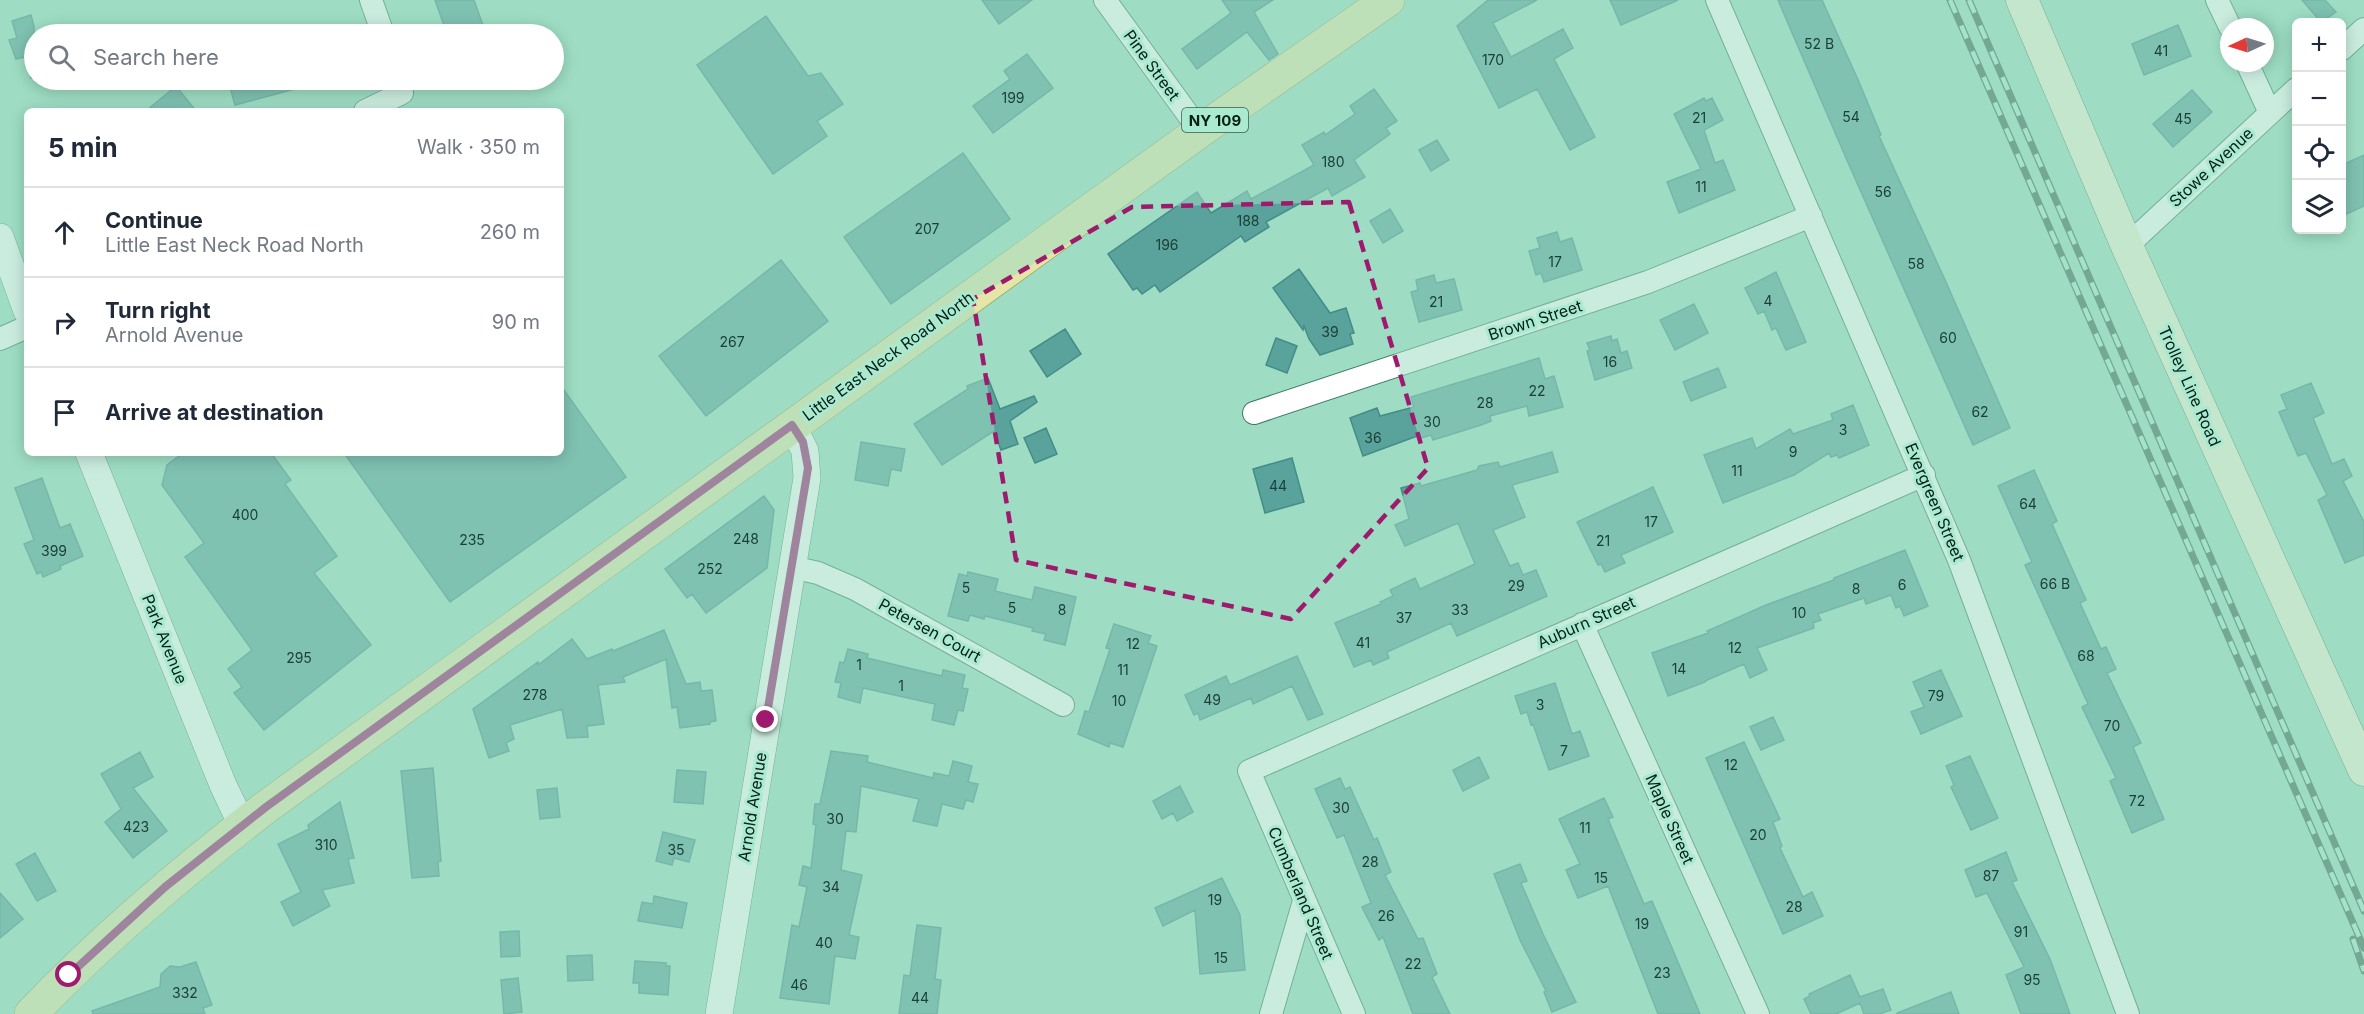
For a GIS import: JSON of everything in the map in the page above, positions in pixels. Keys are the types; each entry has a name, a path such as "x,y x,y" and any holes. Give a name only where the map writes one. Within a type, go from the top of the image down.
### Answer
{"main road":[{"name":"Little East Neck Road North","path":"31,1014 132,916 242,825 1200,130 1388,0"},
{"name":"Trolley Line Road","path":"2022,0 2127,246 2364,770"}],"street":[{"path":"371,0 379,24"},
{"name":"Pine Street","path":"1105,0 1200,130"},
{"name":"Evergreen Street","path":"1717,0 1924,475 1998,662 2128,1014"},
{"path":"2217,0 2226,18"},
{"path":"2346,45 2364,28"},
{"path":"2251,72 2270,113"},
{"path":"369,108 394,90"},
{"name":"Stowe Avenue","path":"2127,246 2292,93"},
{"name":"Brown Street","path":"1254,413 1648,282 1811,216"},
{"path":"0,237 24,303"},
{"path":"0,339 24,328"},
{"name":"Arnold Avenue","path":"719,1014 808,468 803,442 792,425"},
{"name":"Park Avenue","path":"90,456 223,785 242,825"},
{"name":"Auburn Street","path":"1250,771 1924,475"},
{"name":"Petersen Court","path":"792,567 818,573 855,589 1063,705"},
{"name":"Maple Street","path":"1581,624 1758,1014"},
{"name":"Cumberland Street","path":"1250,771 1354,1014"},
{"path":"1271,1014 1304,901"}],"highlighted area":[{"path":"1349,202 1428,468 1291,619 1016,560 973,299 1132,207"}],"building":[{"path":"435,0 474,0 482,24 443,24"},
{"path":"982,0 1032,0 999,24"},
{"path":"1222,0 1273,0 1254,12 1278,54 1269,60 1247,32 1197,69 1182,49 1231,13"},
{"path":"1488,0 1537,0 1493,23 1511,57 1563,29 1573,48 1554,59 1595,137 1570,150 1537,89 1499,108 1457,26"},
{"path":"1610,0 1678,0 1621,25"},
{"path":"1778,0 1822,0 1859,82 1881,135 1879,136 2010,428 1973,445"},
{"path":"2302,0 2325,0 2336,12 2327,18 2318,18"},
{"path":"31,15 33,24 24,24 24,57 16,59 9,40 17,38 12,21"},
{"path":"766,16 808,76 821,73 843,104 817,121 827,136 773,174 697,65"},
{"path":"2178,25 2191,56 2144,75 2132,44"},
{"path":"1027,54 1053,88 993,133 973,106 1010,79 1004,71"},
{"path":"1374,89 1397,121 1386,128 1390,134 1354,160 1365,177 1332,196 1328,188 1266,222 1269,227 1245,242 1241,236 1160,292 1155,285 1142,294 1137,288 1133,290 1108,254 1197,192 1211,213 1247,191 1251,199 1314,165 1302,145 1324,132 1325,135 1355,114 1350,106"},
{"path":"171,90 179,90 194,108 150,108"},
{"path":"231,90 291,90 235,105"},
{"path":"2192,90 2212,112 2173,147 2153,124"},
{"path":"1704,98 1706,101 1712,98 1723,120 1704,130 1715,163 1723,160 1735,190 1679,213 1667,182 1701,169 1674,114"},
{"path":"1437,140 1449,160 1431,171 1419,150"},
{"path":"963,153 1010,219 891,304 844,237"},
{"path":"2364,155 2364,206 2346,214 2346,180 2346,163"},
{"path":"1390,209 1403,231 1383,243 1370,221"},
{"path":"1557,232 1560,242 1572,238 1582,270 1544,282 1541,273 1536,275 1529,251 1540,248 1537,238"},
{"path":"781,260 828,321 706,416 659,356"},
{"path":"1299,269 1330,313 1346,308 1354,333 1350,334 1353,344 1320,355 1309,339 1304,326 1303,330 1273,288"},
{"path":"1776,272 1806,342 1786,350 1776,328 1772,330 1764,311 1758,314 1745,288"},
{"path":"1434,275 1436,283 1454,279 1462,310 1419,322 1411,292 1418,290 1416,280"},
{"path":"1694,304 1708,333 1675,350 1660,320"},
{"path":"1065,329 1081,354 1047,377 1030,351"},
{"path":"1611,336 1612,341 1617,339 1621,353 1627,351 1632,368 1595,380 1587,343"},
{"path":"1276,338 1297,346 1287,373 1266,365"},
{"path":"1539,358 1545,379 1554,376 1563,407 1529,416 1527,406 1490,416 1491,421 1433,440 1431,435 1421,438 1420,435 1363,456 1350,418 1377,408 1380,416 1414,407 1411,397"},
{"path":"1718,368 1726,387 1691,401 1683,382"},
{"path":"988,378 1000,409 1034,396 1037,402 1010,421 1018,444 1001,450 994,431 942,465 914,424 968,389 967,386"},
{"path":"2311,383 2324,413 2313,418 2332,464 2344,459 2352,476 2343,481 2364,522 2364,555 2345,563 2318,500 2327,495 2306,453 2298,456 2279,412 2287,409 2281,395"},
{"path":"564,390 626,477 450,602 346,456 564,456"},
{"path":"1853,405 1869,445 1839,458 1837,455 1831,457 1829,453 1794,475 1723,503 1704,455 1752,438 1756,449 1790,429 1793,434 1833,420 1831,414"},
{"path":"1046,428 1057,454 1035,463 1024,438"},
{"path":"861,442 905,449 901,471 891,469 888,486 855,480"},
{"path":"1552,452 1558,472 1512,485 1525,517 1493,530 1510,566 1518,563 1523,575 1536,570 1547,596 1457,636 1451,623 1387,652 1389,658 1373,665 1371,660 1354,667 1335,623 1381,604 1380,602 1393,596 1390,590 1415,578 1420,589 1475,564 1458,523 1405,546 1395,525 1409,519 1401,488 1420,483 1421,486 1477,470 1479,466 1498,462 1500,467"},
{"path":"179,456 273,456 291,480 285,484 337,556 314,573 371,645 264,730 234,693 242,687 228,669 252,650 185,557 204,543 162,485 167,465"},
{"path":"1292,458 1304,502 1265,513 1253,469"},
{"path":"2034,470 2057,521 2052,524 2086,600 2080,603 2101,649 2106,647 2116,669 2107,673 2141,743 2133,747 2164,819 2132,833 2110,781 2116,778 2082,707 2088,704 2025,565 2032,562 1998,486"},
{"path":"42,478 60,528 70,524 83,556 60,566 61,569 43,577 41,572 37,574 24,544 34,540 15,488"},
{"path":"1653,487 1673,532 1621,555 1625,563 1605,572 1601,564 1598,565 1577,522"},
{"path":"764,496 774,510 767,568 706,613 692,594 687,598 665,569"},
{"path":"1905,550 1928,606 1904,616 1900,606 1896,608 1891,595 1866,604 1864,598 1818,614 1821,620 1813,623 1814,628 1757,648 1767,670 1750,678 1744,664 1668,696 1652,653 1708,633 1707,631 1766,605"},
{"path":"968,572 998,579 995,591 1032,600 1035,587 1076,597 1065,645 1044,640 1046,634 1032,631 1033,628 985,616 984,619 970,615 968,621 948,616 959,574 967,576"},
{"path":"1114,624 1151,636 1148,643 1157,646 1123,747 1110,743 1109,747 1078,734 1085,711 1089,712 1110,649 1106,648"},
{"path":"664,630 686,684 700,682 701,691 712,690 716,721 680,728 677,707 672,708 666,659 623,677 625,682 598,685 604,724 587,726 588,737 567,738 562,709 510,725 514,739 506,743 509,751 489,758 473,709 572,639 587,659"},
{"path":"848,649 868,654 867,658 942,676 943,670 965,675 962,688 968,689 963,711 958,710 954,725 932,720 935,704 863,688 860,703 838,697 841,683 835,682 840,662 844,663"},
{"path":"1297,656 1323,714 1308,720 1292,686 1253,704 1251,698 1200,720 1198,713 1194,715 1185,695 1226,676 1230,685"},
{"path":"1941,670 1962,716 1921,734 1911,712 1924,707 1913,682"},
{"path":"1555,683 1572,734 1580,731 1589,756 1549,770 1533,724 1531,725 1527,712 1521,714 1515,696"},
{"path":"1773,717 1784,740 1761,750 1750,727"},
{"path":"1744,742 1780,819 1773,822 1782,846 1780,848 1803,897 1812,892 1823,916 1783,934 1706,758"},
{"path":"831,751 868,756 867,762 933,778 934,773 949,776 953,761 972,766 968,782 978,784 973,802 966,800 963,809 942,804 937,826 913,821 919,799 861,786 856,832 846,831 841,870 862,875 849,935 859,937 855,959 835,956 829,1004 780,998 792,925 799,927 807,887 799,885 803,866 811,868 816,825 813,824 815,804 820,804"},
{"path":"140,752 153,777 133,788 167,831 133,858 105,822 121,809 101,774"},
{"path":"1970,756 1998,818 1971,830 1951,787 1954,785 1946,766"},
{"path":"1479,757 1489,778 1463,791 1453,770"},
{"path":"433,768 441,861 438,862 439,876 412,878 401,771"},
{"path":"677,770 706,772 703,804 674,802"},
{"path":"1340,778 1345,789 1350,787 1374,840 1377,838 1391,872 1385,875 1418,939 1423,938 1437,974 1432,977 1450,1014 1413,1014 1383,937 1379,940 1362,907 1371,903 1344,835 1337,838 1315,789"},
{"path":"1180,786 1193,812 1177,821 1173,813 1162,819 1153,801"},
{"path":"557,788 560,817 540,819 537,790"},
{"path":"1604,798 1613,817 1608,819 1644,904 1652,901 1700,1014 1658,1014 1608,886 1578,898 1566,870 1580,864 1559,819"},
{"path":"340,802 354,858 348,859 354,883 322,890 330,906 293,926 281,902 301,892 278,844 309,829 308,825"},
{"path":"663,832 695,840 689,862 674,858 672,865 656,861"},
{"path":"2006,852 2017,880 2012,882 2050,959 2070,1014 2021,1014 2006,975 2024,967 1987,893 1976,897 1965,870"},
{"path":"35,853 56,891 37,901 16,864"},
{"path":"1520,864 1527,881 1521,883 1576,1002 1552,1012 1544,992 1546,991 1520,940 1494,874"},
{"path":"1222,878 1240,915 1245,970 1200,974 1195,910 1163,926 1155,908"},
{"path":"0,893 23,919 0,938"},
{"path":"654,896 687,903 682,928 638,921 642,902 653,904"},
{"path":"917,925 941,928 935,979 941,980 937,1014 899,1014 904,975 910,976"},
{"path":"519,931 520,956 501,957 500,932"},
{"path":"592,955 593,980 568,981 567,956"},
{"path":"635,961 666,963 666,966 670,966 668,995 639,993 639,983 633,983"},
{"path":"196,962 212,1005 203,1008 205,1014 93,1014 92,1011 160,987 161,974 170,966 180,967"},
{"path":"1850,975 1860,997 1883,989 1891,1010 1879,1014 1864,1014 1860,1003 1836,1014 1811,1014 1804,999 1810,996 1809,994"},
{"path":"518,978 522,1012 504,1014 501,980"},
{"path":"1951,992 1959,1014 1897,1014 1897,1013"}],"railway":[{"path":"1950,0 2364,948"},
{"path":"1969,0 2364,911"},
{"path":"2353,939 2364,971"}],"route":[{"path":"69,975 165,887 266,807 792,425 803,442 808,468 766,720"}]}
